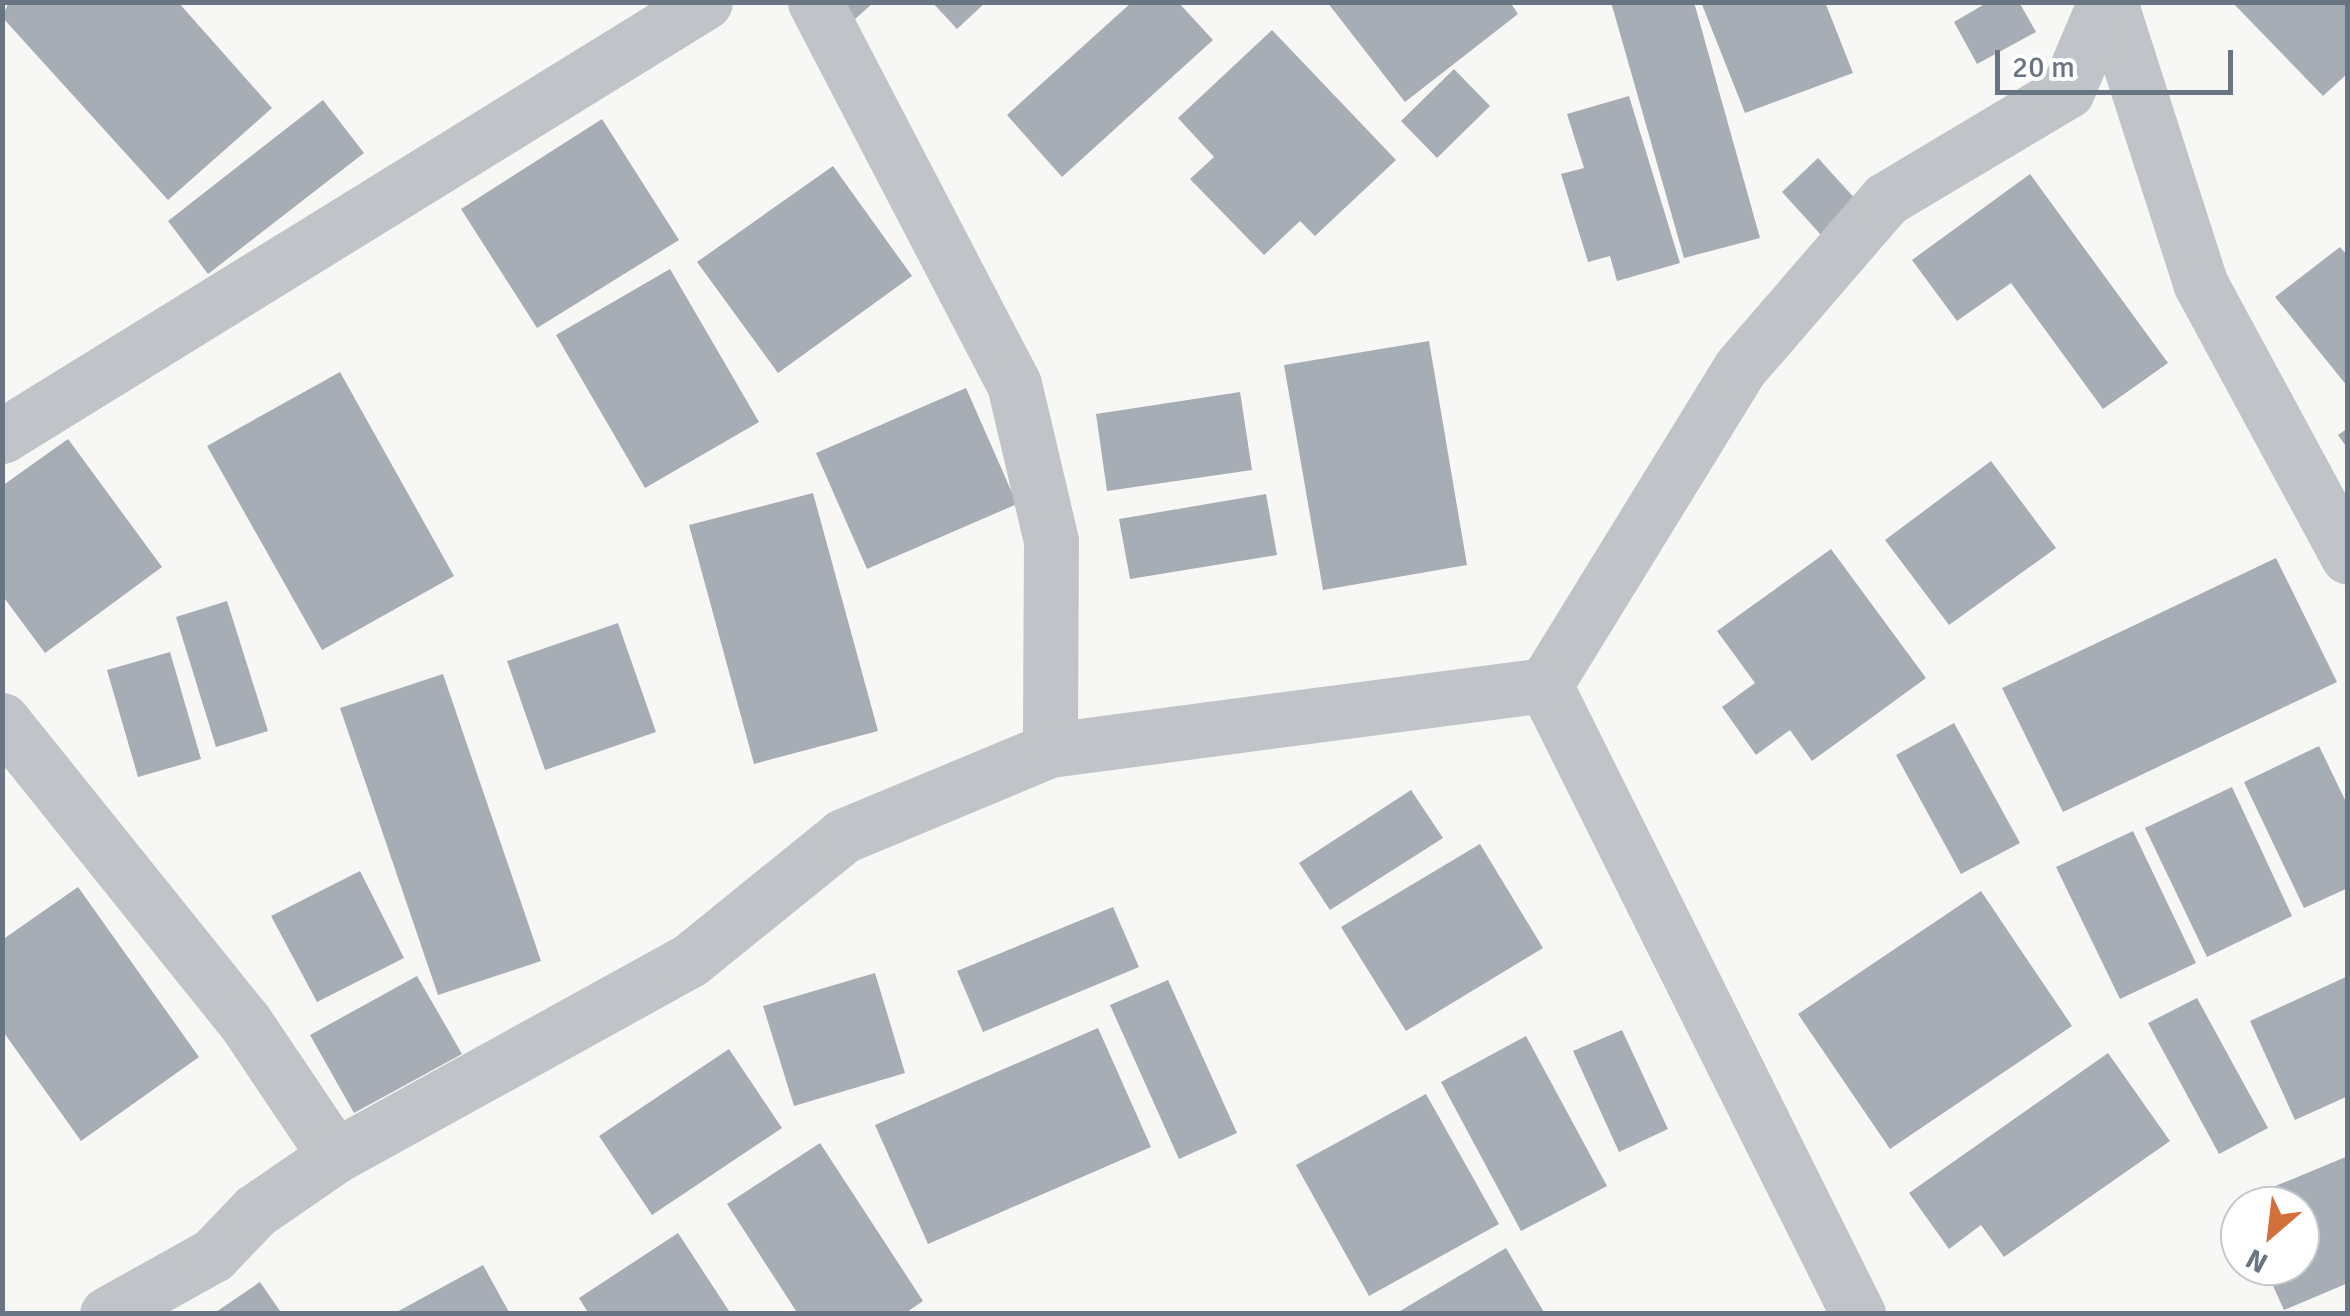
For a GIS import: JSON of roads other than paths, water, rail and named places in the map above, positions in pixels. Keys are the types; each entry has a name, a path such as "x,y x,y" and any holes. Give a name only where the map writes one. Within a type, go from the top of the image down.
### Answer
{"street":[{"path":"2,436 705,2"},
{"path":"814,2 1014,384 1051,540 1050,750"},
{"path":"1545,686 1740,368 1886,199 2067,91 2107,2"},
{"path":"2107,2 2200,282 2348,557"},
{"path":"107,1314 214,1256 255,1211 334,1156 690,960 844,836 1050,750 1545,686"},
{"path":"1545,686 1858,1314"},
{"path":"2,720 245,1022 334,1156"}]}
